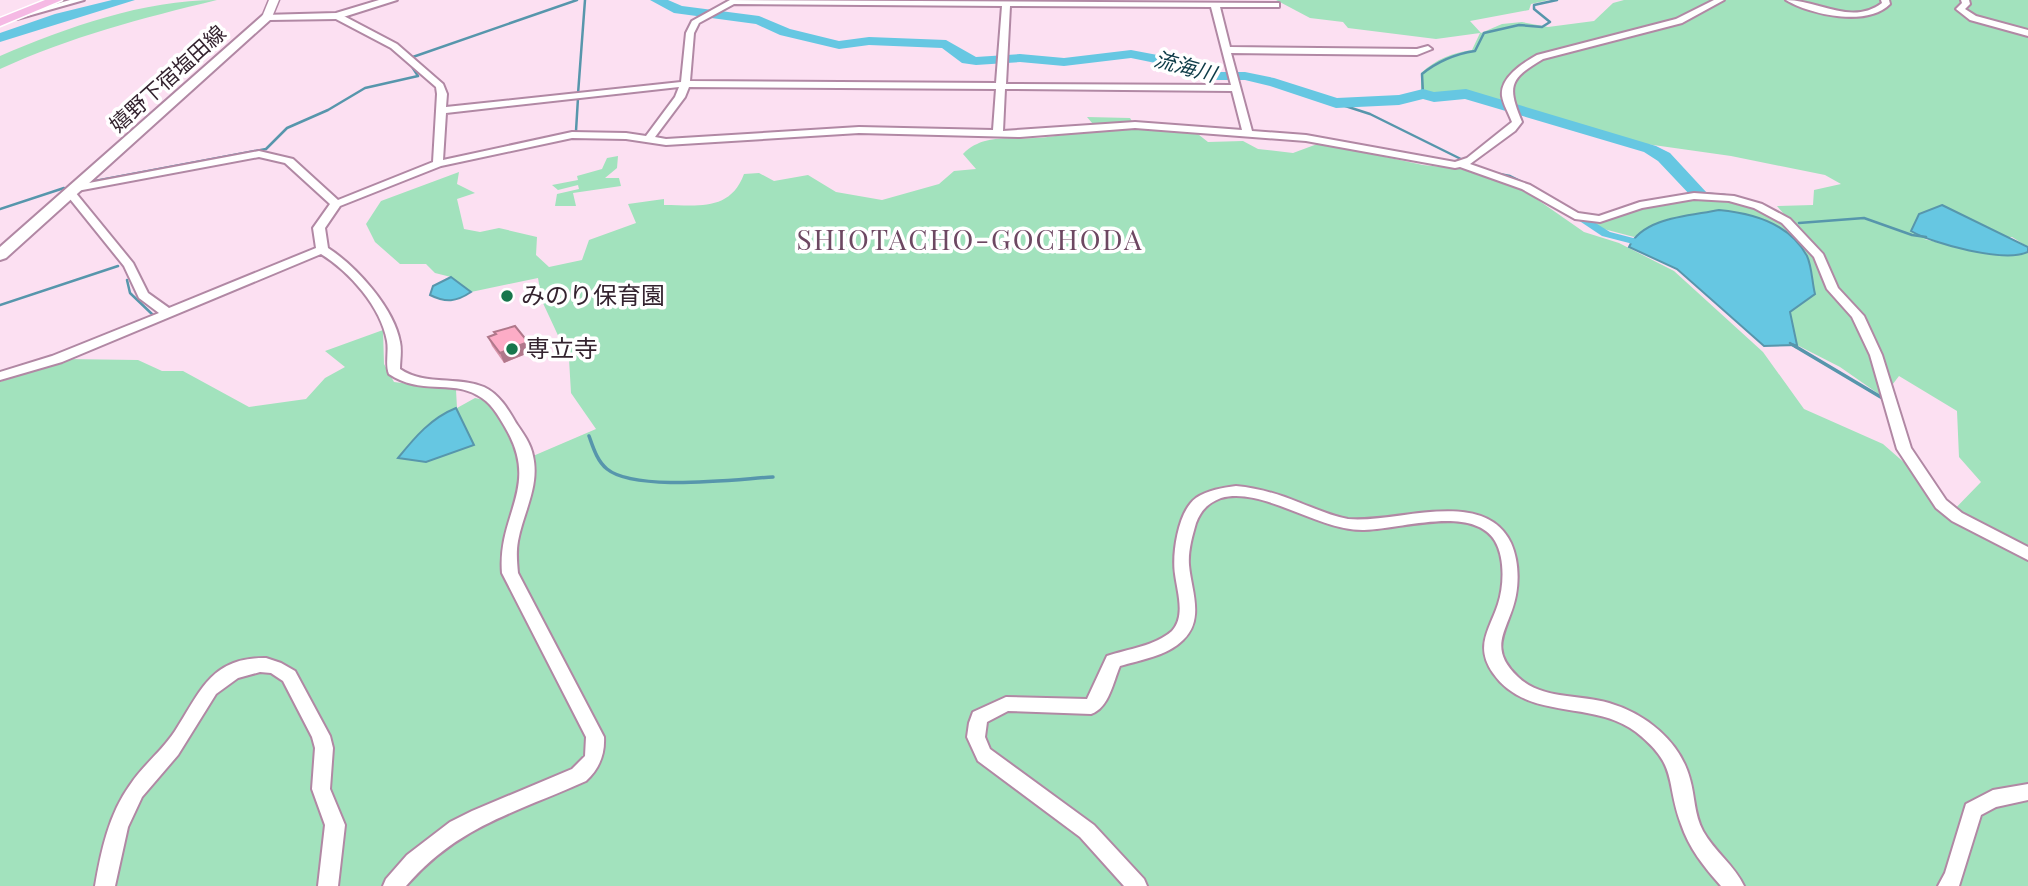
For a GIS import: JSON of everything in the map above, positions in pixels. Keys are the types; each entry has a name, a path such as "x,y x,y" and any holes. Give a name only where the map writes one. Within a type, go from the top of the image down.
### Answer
{"main road":[{"path":"0,22 56,0"},
{"path":"267,17 337,16 391,0"},
{"name":"嬉野下宿塩田線","path":"0,255 267,17"}],"street":[{"path":"15,16 80,0"},
{"path":"267,17 274,0"},
{"path":"649,139 680,97 685,84 690,33 696,21 731,1 1276,5 1271,0"},
{"path":"1467,162 1512,129 1517,122 1507,88 1530,61 1630,31 1679,21 1720,0"},
{"path":"1790,0 1860,16 1879,12 1886,4 1885,0"},
{"path":"1965,0 1966,4 1960,9 1973,18 2028,33"},
{"path":"998,133 1006,2"},
{"path":"1215,5 1247,132"},
{"path":"337,16 411,58 440,86 442,94 438,164"},
{"path":"1227,50 1417,52 1428,48"},
{"path":"440,111 685,84 1001,87 1235,80"},
{"path":"322,250 319,228 336,204 438,164 572,135 722,140 859,130 1039,133 1105,125 1247,132 1306,138 1424,162 1467,162 1526,187 1575,216 1590,219 1614,216 1640,205 1694,196 1730,198 1758,206 1786,221 1819,256 1833,289 1858,316 1876,355 1904,449 1941,504 1957,517 2028,554"},
{"path":"169,314 143,295 129,265 74,191 259,154 289,161 336,204"},
{"path":"0,376 57,359 102,338 169,314 322,250 331,254 372,295 394,339 394,371 402,379 482,392 491,398 520,440 528,485 507,546 510,573 595,737 597,753 590,766 579,775 475,817 425,849 393,886"},
{"path":"1137,886 1087,831 984,755 976,743 974,730 979,717 1006,704 1091,707 1097,701 1113,661 1174,638 1184,628 1189,608 1181,570 1182,541 1192,513 1200,502 1233,492 1252,493 1275,499 1344,524 1367,527 1449,516 1471,520 1495,532 1506,546 1509,571 1508,598 1492,643 1497,665 1511,682 1527,694 1547,702 1606,710 1638,723 1663,747 1678,769 1692,830 1734,886"},
{"path":"105,886 125,810 144,776 171,750 209,688 232,671 267,665 289,676 321,736 324,748 321,789 335,825 328,886"},
{"path":"1948,886 1954,877 1973,810 1993,799 2028,792"}],"green space":[{"path":"217,0 107,29 0,69 0,56 106,17 161,5"},
{"path":"1276,0 1549,0 1531,4 1529,10 1470,21 1481,33 1502,24 1522,22 1548,27 1594,21 1613,3 1624,0 2028,0 2028,247 2012,237 1924,239 1992,254 2018,255 2028,252 2028,886 0,886 0,382 65,359 138,360 162,371 183,371 249,407 306,399 325,378 345,367 325,351 383,330 384,364 394,382 456,390 457,408 475,398 494,402 519,462 596,429 571,393 569,359 542,301 538,278 471,292 451,277 435,273 426,264 400,264 375,242 366,224 381,201 459,172 457,184 475,193 457,199 464,229 480,232 499,228 537,237 536,255 549,267 582,260 589,240 636,223 628,204 664,199 664,205 711,204 730,195 744,174 759,173 774,181 808,175 836,192 882,200 939,184 954,171 976,169 963,154 971,147 988,140 1098,130 1087,117 1130,118 1137,129 1194,131 1208,142 1243,141 1258,149 1293,153 1320,143 1423,165 1460,169 1515,184 1584,232 1619,243 1674,271 1763,352 1804,409 1883,444 1915,472 1946,518 1981,482 1959,457 1957,411 1899,376 1883,397 1840,367 1797,345 1790,312 1655,224 1634,237 1600,228 1593,222 1683,200 1736,204 1790,221 1777,206 1813,205 1814,190 1841,184 1825,175 1731,156 1618,140 1467,93 1434,96 1421,91 1421,73 1445,57 1472,50 1480,33 1436,39 1348,28 1343,22 1310,18"},
{"path":"618,156 617,168 605,178 619,178 621,186 573,193 576,206 555,206 557,194 579,189 578,185 558,190 552,185 578,180 577,176 602,169 607,158"}],"water":[{"path":"1942,205 2028,247 2028,252 2017,255 1987,254 1935,241 1911,231 1919,214"},
{"path":"1719,210 1769,222 1791,236 1807,256 1815,294 1790,312 1797,345 1764,346 1677,269 1629,247 1645,229 1668,219"},
{"path":"451,277 471,292 451,300 430,295 433,286"},
{"path":"456,408 474,445 426,462 398,458 431,423"}],"building":[{"path":"515,326 528,342 500,353 488,337 496,334 494,332"}],"waterway":[{"path":"0,38 60,17 128,0"},
{"path":"95,181 266,149 287,128 328,110 365,88 418,76 407,59 577,0"},
{"path":"578,94 585,0"},
{"name":"流海川","path":"657,0 679,10 759,20 785,32 839,45 869,41 946,44 967,60 1020,58 1064,62 1131,54 1184,64 1207,76 1245,76 1274,82 1336,103 1399,100 1423,94 1434,97 1466,94 1650,149 1664,157 1698,193"},
{"path":"1423,94 1422,74 1428,69 1447,59 1475,51 1484,33 1519,25 1542,27 1550,22 1534,9 1534,5 1557,0"},
{"path":"576,131 578,98"},
{"path":"1336,103 1370,114 1477,167"},
{"path":"1494,173 1510,176 1532,187"},
{"path":"0,209 64,188"},
{"path":"1698,193 1725,195"},
{"path":"1576,214 1606,234 1633,241"},
{"path":"1799,223 1864,218 1912,235 1926,237"},
{"path":"0,305 118,266"},
{"path":"127,280 130,293 153,315"},
{"path":"1793,345 1884,399"},
{"path":"589,436 601,462 607,469 621,476 662,482 773,477"}],"place":[{"name":"みのり保育園","path":"507,296"},
{"name":"専立寺","path":"512,349"}],"district":[{"name":"SHIOTACHO-GOCHODA","path":"970,240"}]}
